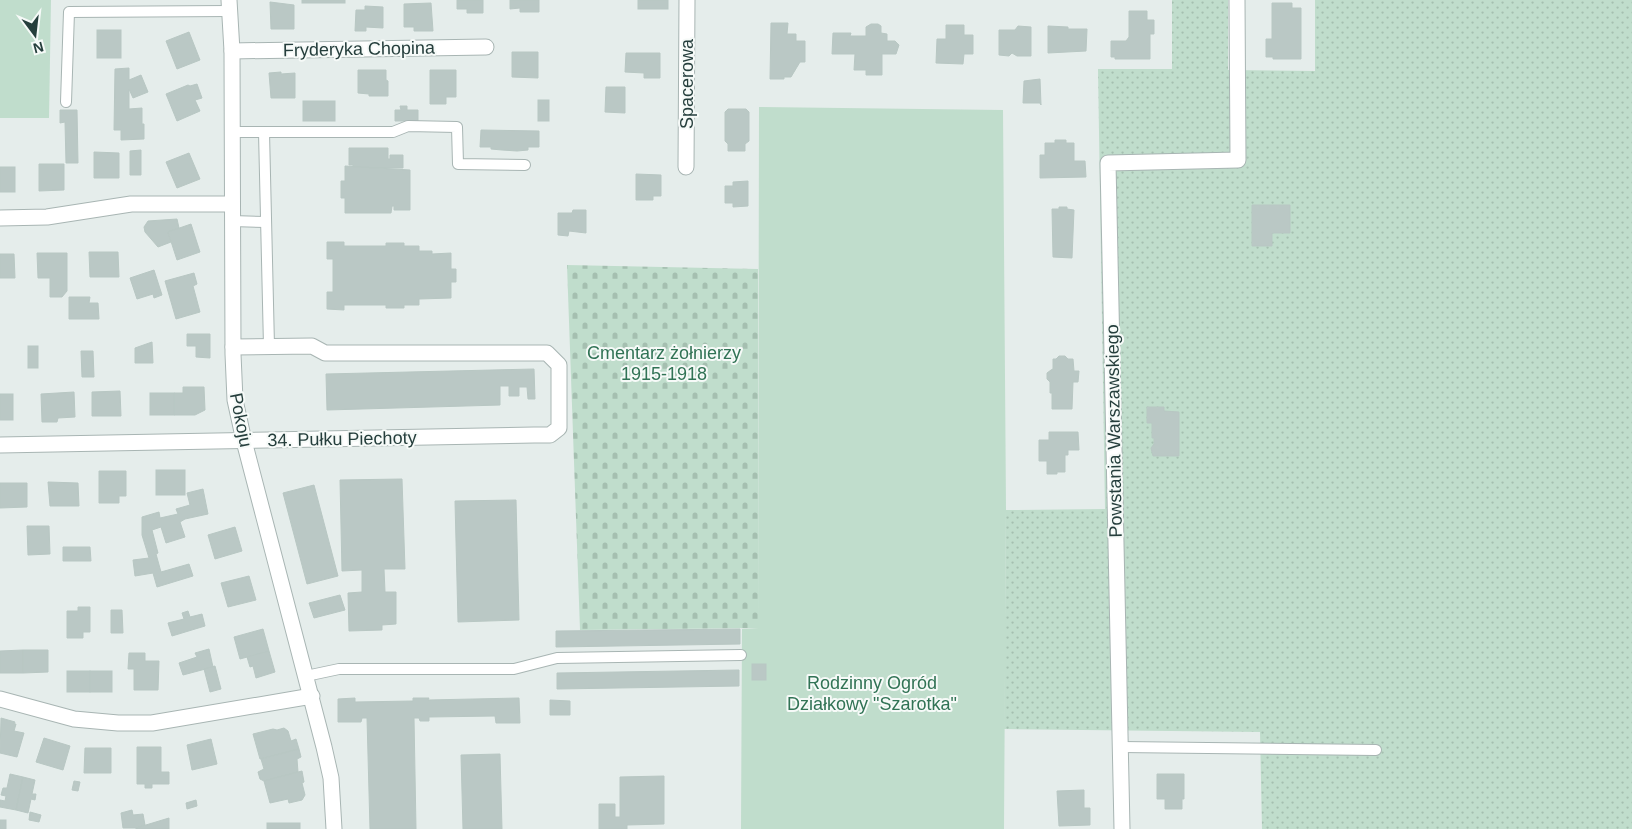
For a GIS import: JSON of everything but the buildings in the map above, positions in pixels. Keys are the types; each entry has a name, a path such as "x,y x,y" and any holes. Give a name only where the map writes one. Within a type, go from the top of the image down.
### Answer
{"street":[{"name":"Spacerowa","path":"686,167 687,0"},
{"name":"Powstania Warszawskiego","path":"1122,829 1108,163 1238,160 1237,0"},
{"name":"Pokoju","path":"229,6 232,51 233,346 235,400 244,441 312,696 331,778 334,829"},
{"name":"Fryderyka Chopina","path":"232,51 486,47"},
{"path":"0,218 48,217 131,204 232,204"},
{"path":"233,346 269,346"},
{"name":"34. Pułku Piechoty","path":"0,445 550,435 560,428 559,365 547,353 325,353 312,346 269,346"},
{"path":"0,699 74,719 118,723 152,723 312,696"}],"lane":[{"path":"66,102 69,0"},
{"path":"69,12 229,6"},
{"path":"232,132 393,132 408,126 457,127 458,164 525,165"},
{"path":"264,132 269,346"},
{"path":"232,221 266,222"},
{"path":"306,676 339,669 514,668 557,658 741,655"},
{"path":"1121,747 1376,750"}],"green space":[{"path":"0,0 51,0 49,118 0,118"},
{"path":"1172,0 1228,0 1228,70 1315,71 1315,0 1632,0 1632,829 1262,829 1260,732 1004,729 1006,510 1105,509 1098,69 1172,69"},
{"name":"Rodzinny Ogród Działkowy \"Szarotka\"","path":"759,107 1003,110 1006,510 1004,829 741,829 742,629 758,628"},
{"name":"Cmentarz żołnierzy 1915-1918","path":"567,265 758,269 758,628 580,630"}]}
